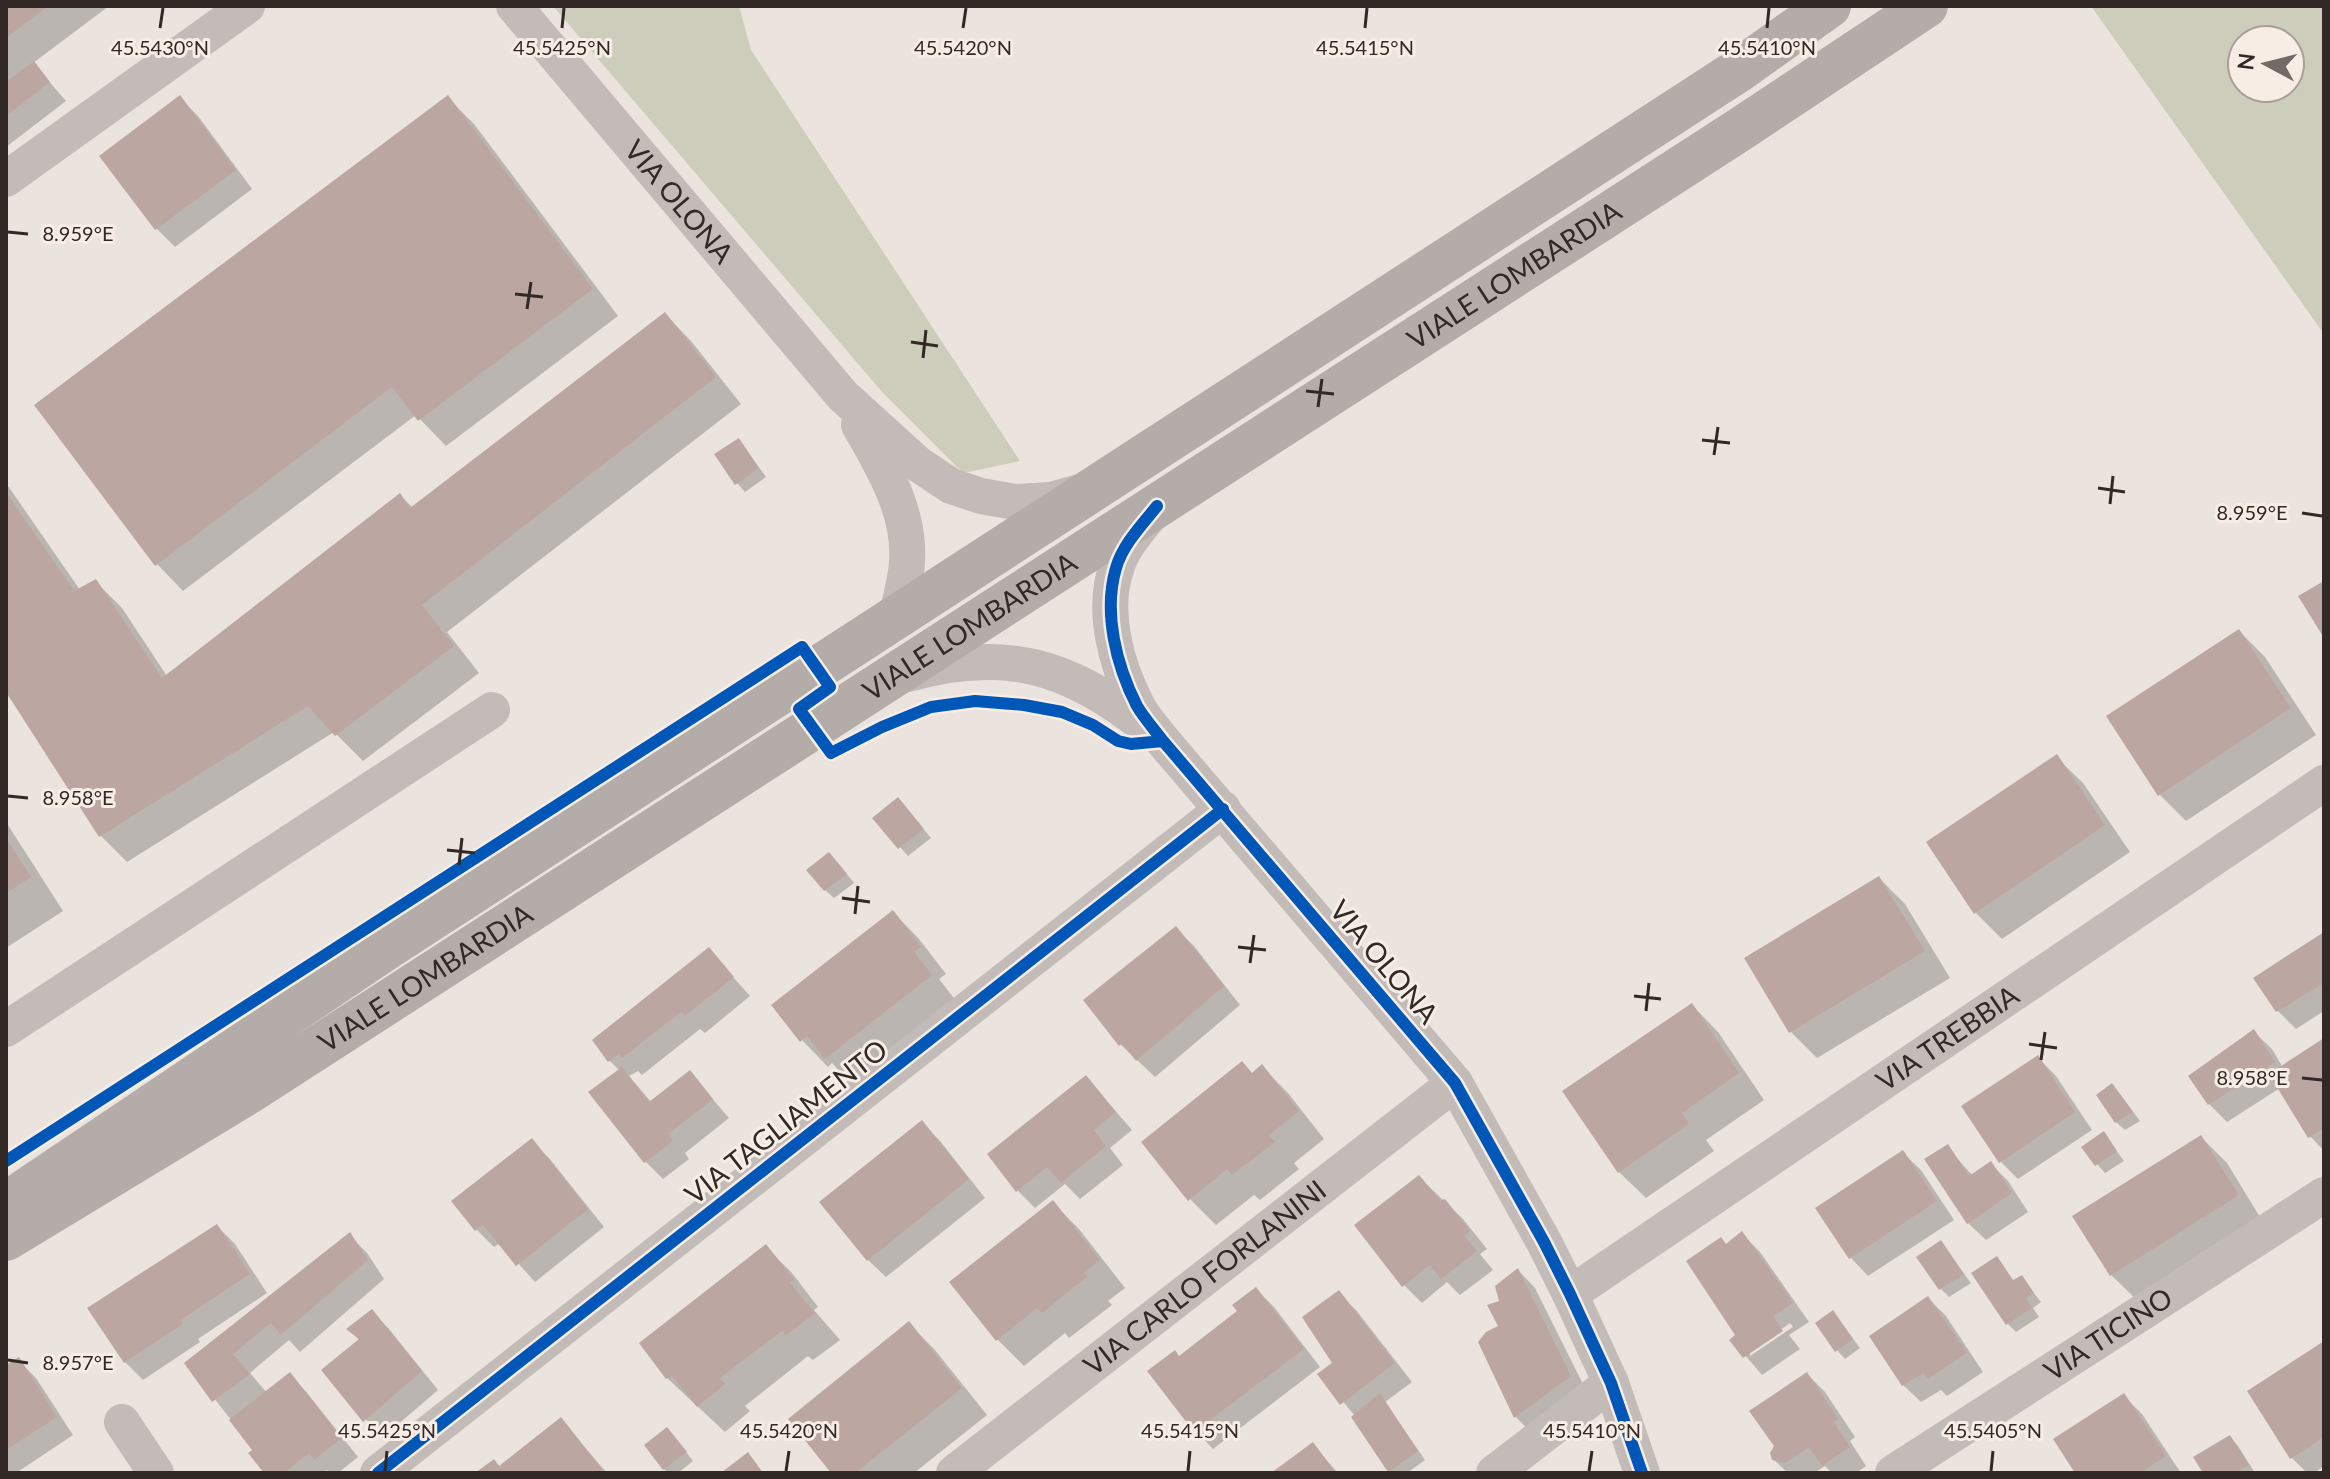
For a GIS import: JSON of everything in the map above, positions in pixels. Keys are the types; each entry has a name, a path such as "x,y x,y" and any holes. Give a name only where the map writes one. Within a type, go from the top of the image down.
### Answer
{"main road":[{"name":"VIALE LOMBARDIA","path":"6,1204 375,955 1739,70 1829,6"},
{"name":"VIALE LOMBARDIA","path":"6,1239 260,1085 1926,6"}],"street":[{"path":"6,179 247,6"},
{"name":"VIA OLONA","path":"514,6 843,396 918,464 951,486 981,496 1015,502 1051,500 1092,488"},
{"name":"VIA OLONA","path":"843,396 891,481 901,513 906,570 897,615"},
{"name":"VIA OLONA","path":"1157,506 1132,537 1117,566 1110,597 1113,635 1122,670 1138,707 1163,741 1455,1083 1570,1294 1611,1383 1642,1473"},
{"name":"VIA OLONA","path":"886,680 942,665 980,661 1021,664 1058,673 1090,687 1163,741"},
{"path":"6,1029 492,710"},
{"name":"VIA TREBBIA","path":"1570,1294 2324,783"},
{"name":"VIA TAGLIAMENTO","path":"378,1473 1223,809"},
{"name":"VIA CARLO FORLANINI","path":"954,1473 1455,1083"},
{"name":"VIA TICINO","path":"1893,1473 2324,1195"},
{"path":"1494,1473 1611,1383"},
{"path":"122,1422 156,1473"}],"green space":[{"path":"553,6 739,6 751,50 1020,461 963,473 883,393"},
{"path":"2091,6 2324,6 2324,334"}],"building":[{"path":"6,6 48,6 6,38"},
{"path":"34,61 50,82 6,116 6,82"},
{"path":"180,95 236,170 155,230 99,156"},
{"path":"448,95 593,289 418,421 392,387 155,566 34,405"},
{"path":"665,312 716,377 422,605 454,646 335,736 308,706 99,837 6,692 6,492 74,591 96,579 162,678 400,493 410,508"},
{"path":"739,438 759,468 735,485 714,454"},
{"path":"2324,581 2324,638 2298,596"},
{"path":"2239,629 2291,708 2158,796 2106,716"},
{"path":"2057,754 2105,825 1974,914 1926,842"},
{"path":"898,797 924,829 898,849 872,818"},
{"path":"6,838 31,877 6,893"},
{"path":"829,852 847,874 824,891 806,870"},
{"path":"1879,876 1925,951 1789,1033 1744,958"},
{"path":"893,910 921,947 914,952 932,975 825,1059 807,1036 800,1042 771,1005"},
{"path":"1176,926 1224,986 1136,1061 1122,1043 1119,1046 1083,1000"},
{"path":"2324,932 2324,983 2276,1012 2253,978"},
{"path":"709,947 734,977 685,1016 681,1012 622,1058 619,1054 608,1062 592,1040"},
{"path":"1692,1003 1739,1073 1682,1113 1689,1124 1618,1173 1562,1091"},
{"path":"2254,1029 2275,1062 2208,1105 2188,1076"},
{"path":"2324,1038 2324,1128 2308,1138 2269,1074"},
{"path":"2038,1055 2075,1112 1999,1163 1961,1106"},
{"path":"1242,1061 1252,1073 1262,1064 1299,1111 1269,1135 1275,1142 1232,1175 1227,1169 1188,1201 1141,1142"},
{"path":"622,1067 649,1102 690,1070 713,1099 668,1134 673,1141 644,1163 588,1092"},
{"path":"1086,1075 1116,1112 1094,1130 1106,1146 1061,1183 1047,1167 1016,1192 987,1154"},
{"path":"2112,1083 2133,1112 2115,1123 2096,1095"},
{"path":"922,1120 969,1179 867,1261 819,1202"},
{"path":"2104,1131 2117,1151 2095,1166 2081,1147"},
{"path":"2201,1135 2239,1195 2110,1276 2072,1216"},
{"path":"532,1138 588,1209 516,1266 483,1225 475,1231 451,1201"},
{"path":"1948,1144 1969,1176 1991,1161 2012,1193 1967,1224 1924,1159"},
{"path":"1903,1150 1937,1201 1849,1259 1815,1208"},
{"path":"1419,1175 1441,1201 1445,1199 1470,1231 1464,1236 1477,1251 1441,1279 1430,1265 1402,1287 1354,1225"},
{"path":"1053,1200 1100,1260 1084,1273 1087,1277 1042,1313 1037,1308 996,1341 949,1282"},
{"path":"217,1224 250,1274 124,1363 87,1308"},
{"path":"1742,1231 1793,1303 1773,1316 1783,1331 1743,1358 1729,1340 1735,1335 1686,1261 1721,1237 1726,1244"},
{"path":"350,1232 368,1260 281,1335 271,1323 233,1354 250,1374 212,1402 184,1363"},
{"path":"1941,1240 1964,1274 1939,1290 1916,1257"},
{"path":"766,1244 794,1280 789,1282 815,1313 785,1336 783,1330 720,1378 725,1384 697,1407 672,1376 666,1379 639,1343"},
{"path":"1997,1256 2013,1280 2022,1275 2034,1293 2026,1298 2032,1308 2006,1325 1971,1273"},
{"path":"1518,1268 1571,1376 1514,1418 1478,1342 1486,1332 1498,1326 1487,1305 1499,1301 1495,1286"},
{"path":"1256,1287 1304,1349 1194,1432 1147,1371 1175,1350 1179,1356 1237,1311 1232,1305"},
{"path":"1339,1290 1395,1363 1340,1405 1317,1374 1332,1363 1302,1317"},
{"path":"1928,1296 1967,1353 1928,1379 1923,1373 1902,1386 1869,1336"},
{"path":"372,1309 422,1371 363,1422 321,1370 359,1339 346,1329"},
{"path":"1833,1310 1853,1339 1835,1352 1815,1323"},
{"path":"909,1321 962,1388 855,1473 831,1473 788,1419"},
{"path":"2324,1341 2324,1437 2290,1459 2247,1391"},
{"path":"19,1357 57,1417 6,1450 6,1365"},
{"path":"290,1372 342,1438 314,1460 309,1453 284,1473 264,1473 248,1453 252,1450 229,1420"},
{"path":"1807,1372 1838,1419 1834,1422 1850,1447 1822,1466 1809,1447 1785,1463 1772,1460 1770,1453 1774,1446 1749,1411"},
{"path":"1380,1393 1418,1451 1388,1472 1351,1417"},
{"path":"2124,1393 2166,1456 2140,1473 2075,1473 2053,1439"},
{"path":"561,1417 605,1473 475,1473 494,1459 499,1466"},
{"path":"667,1427 687,1452 663,1470 644,1445"},
{"path":"2230,1435 2249,1465 2234,1473 2203,1473 2193,1457"},
{"path":"1313,1442 1336,1473 1271,1473"},
{"path":"748,1452 763,1473 721,1473"}],"cycle path":[{"path":"1157,506 1123,551 1112,585 1114,638 1123,673 1137,706 1163,741 1455,1083 1570,1294 1611,1383 1642,1473"},
{"path":"6,1161 802,647 830,687 799,709 831,753 931,707 975,701 1062,712 1093,725 1118,741 1131,744 1163,741"},
{"path":"378,1473 1223,809"}]}
